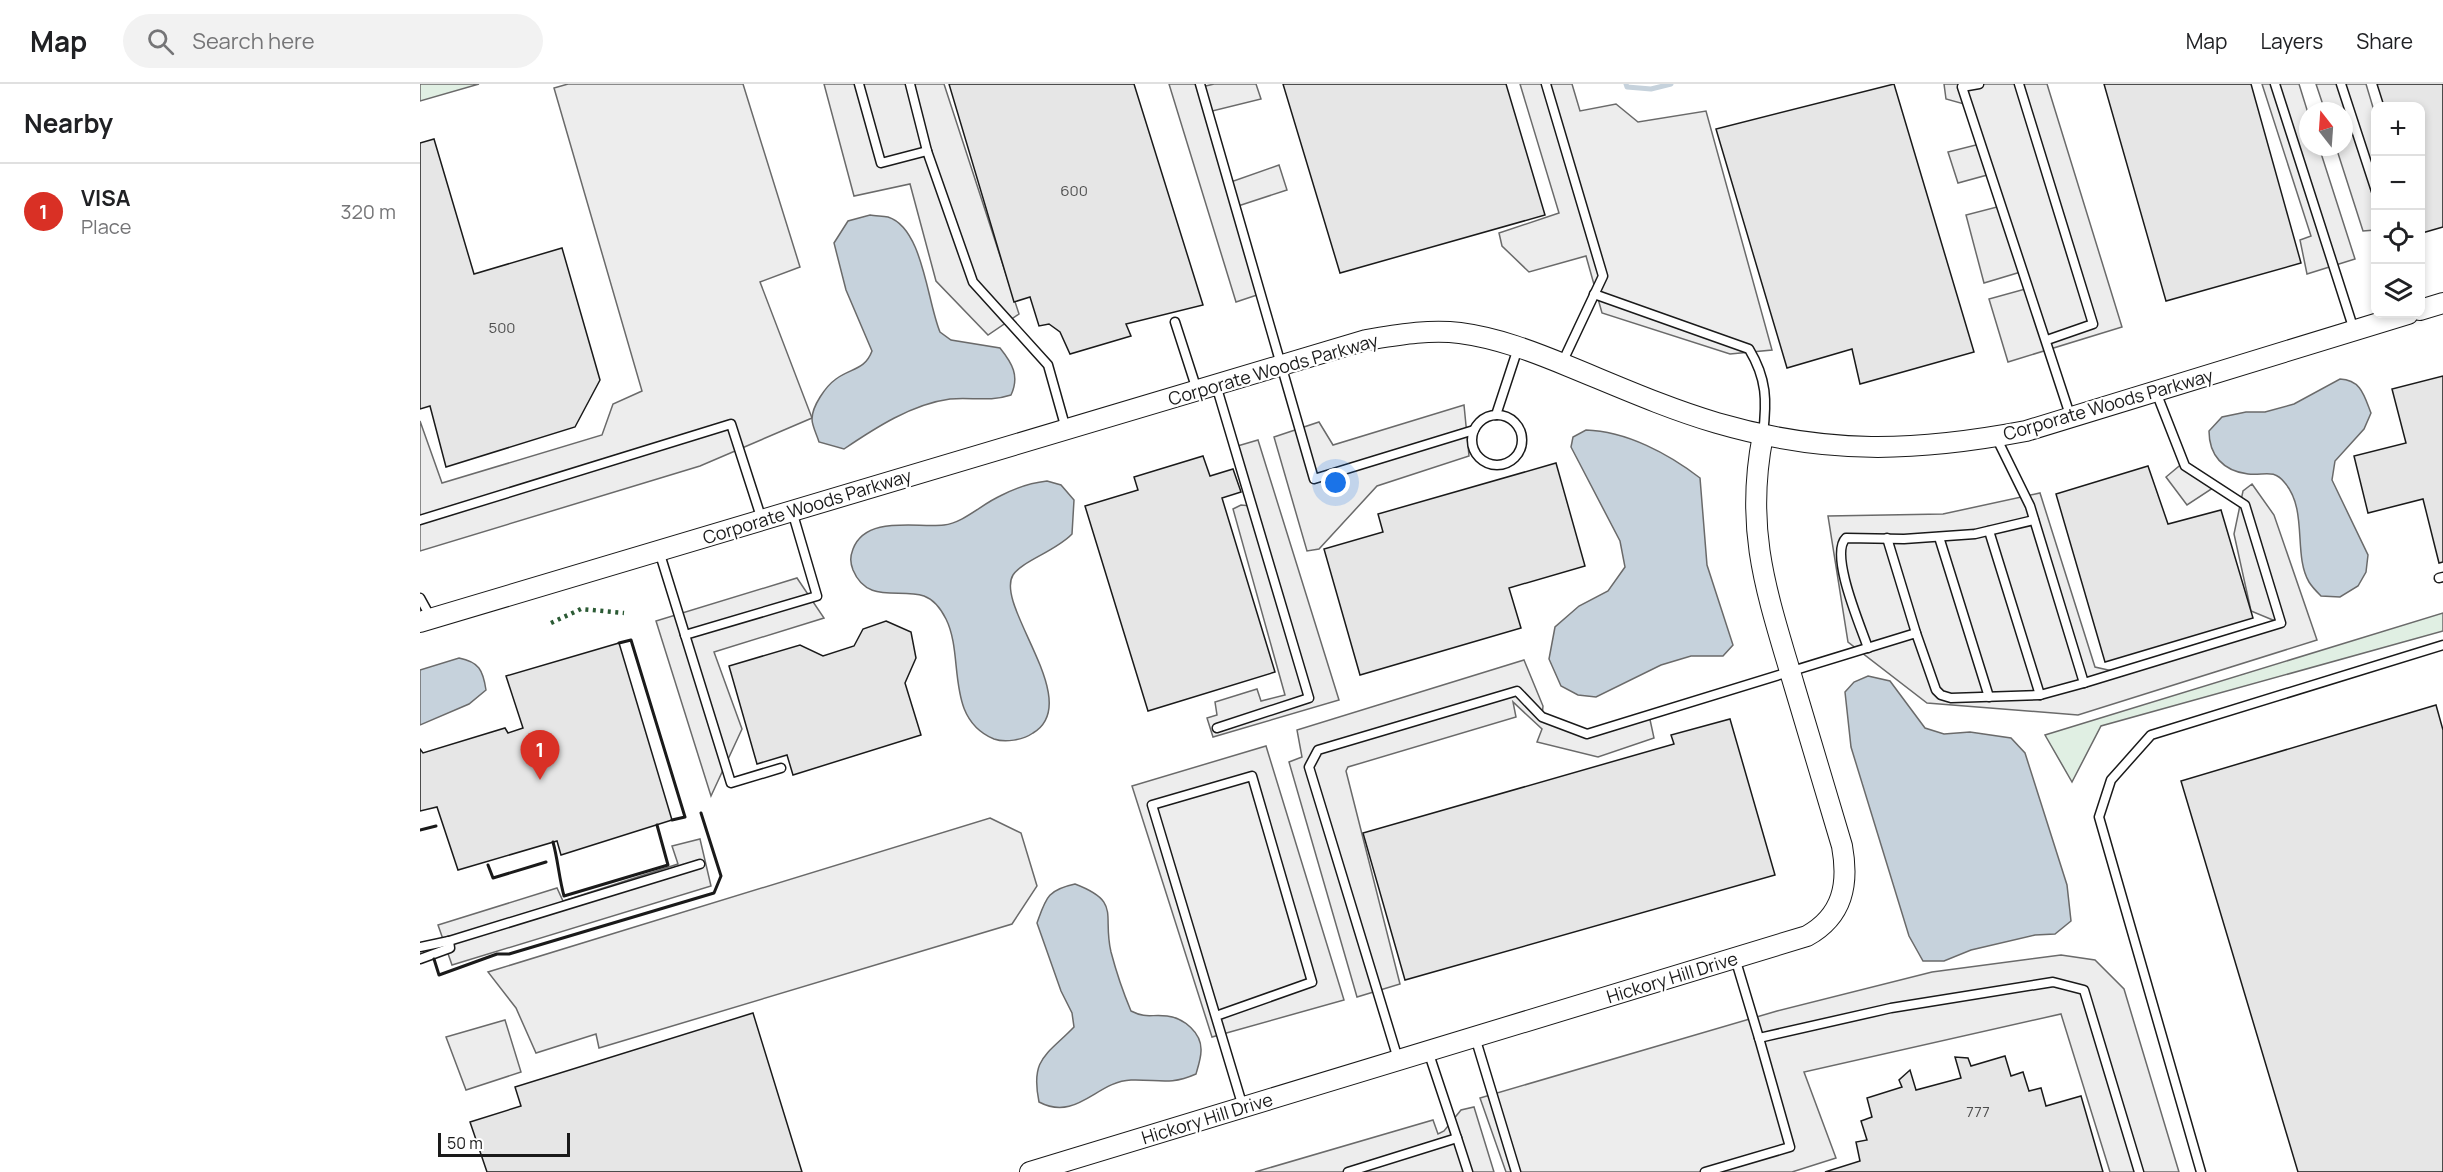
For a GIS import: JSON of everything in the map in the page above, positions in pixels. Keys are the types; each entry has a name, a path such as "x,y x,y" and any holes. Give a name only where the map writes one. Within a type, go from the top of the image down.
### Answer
{"street":[{"path":"2425,309 2443,303"},
{"name":"Corporate Woods Parkway","path":"426,620 1366,339 1407,333 1461,333 1518,348 1715,422 1763,435 1855,448 1911,447 1962,443 2072,419 2394,318"},
{"name":"Hickory Hill Drive","path":"1030,1172 1807,936 1818,930 1839,905 1845,886 1846,867 1842,846 1763,581 1758,550 1755,474 1763,435"}],"lane":[{"path":"859,84 880,163 927,151"},
{"path":"910,84 927,151 973,282 1048,365 1066,429"},
{"path":"1200,84 1314,479 1474,430 1483,420 1496,415 1504,416 1519,426 1523,443 1516,459 1500,466 1483,462 1473,448 1474,430"},
{"path":"1546,84 1603,276 1562,364"},
{"path":"1979,84 1962,87 2072,419"},
{"path":"2019,84 2093,324 2047,340"},
{"path":"2275,84 2354,330"},
{"path":"2341,84 2371,176"},
{"path":"1594,294 1749,349 1759,367 1767,400 1763,435"},
{"path":"1175,322 1206,387 1309,699 1217,728"},
{"path":"1496,415 1518,348"},
{"path":"1887,538 1936,690 1941,695 1951,698 2040,695 2281,623 2245,506 2185,466 2156,392"},
{"path":"420,520 731,424 762,520"},
{"path":"1996,437 2034,520 2084,682"},
{"path":"685,635 817,596 792,511"},
{"path":"1868,648 1844,579 1840,553 1842,542 1855,536 1939,537 1989,531 2034,520"},
{"path":"1989,531 2040,695"},
{"path":"1939,537 1989,697"},
{"path":"659,550 731,783 781,768"},
{"path":"420,598 426,620"},
{"path":"1399,1060 1309,767 1318,750 1517,691 1542,717 1587,734 1916,633"},
{"path":"2201,1172 2099,818 2111,780 2151,735 2443,645"},
{"path":"1216,1016 1312,982 1252,776 1152,805 1243,1107"},
{"path":"420,947 441,940 449,941 699,864"},
{"path":"420,958 450,948 449,941"},
{"path":"1705,1172 1791,1148 1735,958"},
{"path":"1759,1038 1891,1008 2053,982 2084,990 2139,1172"},
{"path":"1474,1037 1516,1172"},
{"path":"1428,1051 1468,1172"},
{"path":"1348,1172 1457,1138"}],"green space":[{"path":"420,84 479,84 420,101"},
{"path":"2443,613 2443,631 2101,726 2072,782 2045,735"}],"shaded area":[{"path":"568,84 743,84 800,267 760,282 812,418 700,466 420,551 420,421 442,483 602,435 613,404 642,391 554,88"},
{"path":"824,84 944,84 1019,314 988,335 936,281 910,184 854,196"},
{"path":"1169,84 1200,84 1201,87 1214,84 1256,84 1261,99 1208,112 1228,183 1279,165 1287,190 1235,207 1260,294 1236,302"},
{"path":"1520,84 1572,84 1580,111 1616,104 1638,122 1706,111 1772,350 1730,354 1602,313 1586,256 1529,272 1502,246 1499,233 1559,213"},
{"path":"1944,84 2047,84 2122,327 2008,362 1989,299 2029,288 2024,271 1984,283 1966,215 2001,206 1991,174 1958,183 1948,152 1980,144 1968,105 1946,99"},
{"path":"2262,84 2299,84 2305,102 2299,102 2299,156 2322,156 2355,259 2307,274 2300,240 2311,236"},
{"path":"2316,84 2366,84 2371,102 2371,230 2363,231 2339,156 2353,156 2353,102 2322,102"},
{"path":"870,215 888,217 900,224 909,235 922,267 940,332 951,340 1000,348 1011,364 1015,382 1011,395 988,399 950,399 908,411 844,449 819,442 812,419 817,402 828,386 842,375 866,362 872,351 846,290 834,243 848,221"},
{"path":"2340,379 2357,385 2371,413 2364,429 2335,461 2332,480 2368,555 2366,572 2358,586 2340,597 2321,596 2309,582 2304,571 2296,506 2285,483 2281,478 2272,474 2248,474 2225,465 2215,454 2209,431 2222,417 2246,412 2265,412 2294,404"},
{"path":"1464,405 1469,456 1377,486 1319,549 1307,551 1274,437 1319,422 1333,445"},
{"path":"1586,430 1601,431 1646,445 1700,478 1707,565 1733,645 1723,656 1691,656 1661,665 1596,697 1578,695 1561,686 1549,659 1555,627 1579,606 1608,591 1625,567 1620,541 1571,447 1573,437"},
{"path":"1258,440 1339,700 1213,737 1207,718 1217,715 1215,702 1257,689 1261,701 1285,695 1233,509 1241,505 1251,506 1234,447"},
{"path":"2184,462 2216,486 2187,505 2166,477"},
{"path":"1047,481 1061,485 1074,500 1072,534 1057,546 1017,570 1013,575 1011,589 1015,608 1045,678 1049,700 1046,719 1033,733 1014,740 1003,741 994,739 978,729 968,717 958,685 951,634 940,608 924,596 884,593 866,587 859,581 853,570 851,555 859,538 869,531 893,525 951,524 993,499 1029,485"},
{"path":"2252,484 2274,515 2317,640 2078,715 1927,703 1848,642 1828,516 1943,514 2040,493 2095,667 2117,672 2280,623 2251,611 2234,534 2243,491"},
{"path":"797,578 824,618 714,652 742,729 711,796 656,621"},
{"path":"459,658 479,668 486,690 469,704 420,725 420,670"},
{"path":"1524,660 1543,706 1542,717 1587,734 1649,715 1654,738 1598,757 1537,742 1542,729 1513,702 1516,717 1348,767 1346,771 1400,984 1357,997 1289,762 1302,757 1297,730"},
{"path":"1868,676 1890,681 1925,728 1944,734 1970,732 2011,738 2025,753 2067,885 2071,921 2055,934 2035,935 1971,950 1944,961 1923,961 1909,936 1851,747 1845,692 1854,682"},
{"path":"1266,746 1344,1000 1212,1037 1132,786"},
{"path":"990,818 1021,833 1037,886 1012,924 599,1048 596,1034 536,1053 516,1008 488,972"},
{"path":"700,839 711,886 452,965 438,925 557,888 563,901 678,864 672,846"},
{"path":"1075,884 1090,891 1105,903 1111,952 1131,1011 1145,1016 1173,1017 1185,1023 1195,1033 1201,1044 1196,1074 1171,1081 1119,1082 1076,1104 1065,1107 1052,1107 1039,1102 1037,1076 1039,1066 1049,1051 1074,1027 1072,1013 1061,991 1037,923 1049,896 1059,889"},
{"path":"2061,955 2095,960 2124,989 2179,1172 2110,1172 2061,1014 1804,1072 1836,1158 1792,1172 1506,1172 1480,1098 1777,1011 1932,972"},
{"path":"505,1020 521,1072 466,1090 446,1037"},
{"path":"1474,1107 1494,1172 1255,1172 1433,1120 1438,1134 1444,1131 1461,1110"}],"building":[{"path":"949,84 1134,84 1203,305 1126,324 1131,336 1070,354 1060,332 1049,324 1039,326 1030,297 1014,302"},
{"path":"1283,84 1506,84 1545,215 1340,273"},
{"path":"1894,84 1974,352 1860,384 1852,349 1787,368 1716,129"},
{"path":"2104,84 2251,84 2301,263 2166,301"},
{"path":"2377,84 2443,84 2443,227 2425,232 2425,102 2383,102"},
{"path":"434,139 474,274 562,248 600,380 575,427 446,467 430,406 420,409 420,143"},
{"path":"2443,376 2443,562 2439,563 2423,499 2368,513 2354,456 2406,443 2392,389"},
{"path":"1203,456 1210,476 1233,469 1241,492 1222,498 1275,672 1148,711 1085,506 1138,490 1134,477"},
{"path":"1556,463 1585,566 1509,588 1521,628 1360,675 1324,549 1383,532 1378,514"},
{"path":"2148,466 2168,524 2221,510 2253,618 2105,662 2056,494"},
{"path":"886,621 911,632 916,658 905,683 921,735 793,775 787,755 757,764 729,666 800,645 823,656 854,646 863,629"},
{"path":"619,643 672,820 561,855 557,841 458,870 437,807 420,811 420,749 423,753 505,728 508,733 523,728 506,676"},
{"path":"2436,705 2443,730 2443,1172 2298,1172 2181,781"},
{"path":"1730,719 1775,875 1405,980 1363,833 1674,744 1671,735"},
{"path":"753,1013 802,1172 487,1172 470,1122 521,1106 515,1087"},
{"path":"2005,1056 2011,1076 2023,1072 2029,1091 2041,1088 2046,1106 2081,1096 2103,1172 1825,1172 1860,1161 1856,1142 1867,1140 1861,1121 1872,1117 1867,1098 1902,1087 1899,1080 1910,1070 1916,1090 1961,1078 1955,1057 1968,1058 1971,1066"}],"waterway":[{"path":"1626,84 1627,87 1651,89 1671,84"}],"hedge":[{"path":"551,623 581,609 624,613"}],"wall":[{"path":"619,643 631,640 685,817 672,820"},
{"path":"434,959 439,975 497,954 509,954 714,893 721,876 701,813"},
{"path":"553,842 564,896 668,865 657,825"},
{"path":"420,830 436,826"},
{"path":"488,865 493,878 546,862"}],"place":[{"name":"VISA","path":"540,780"}]}
